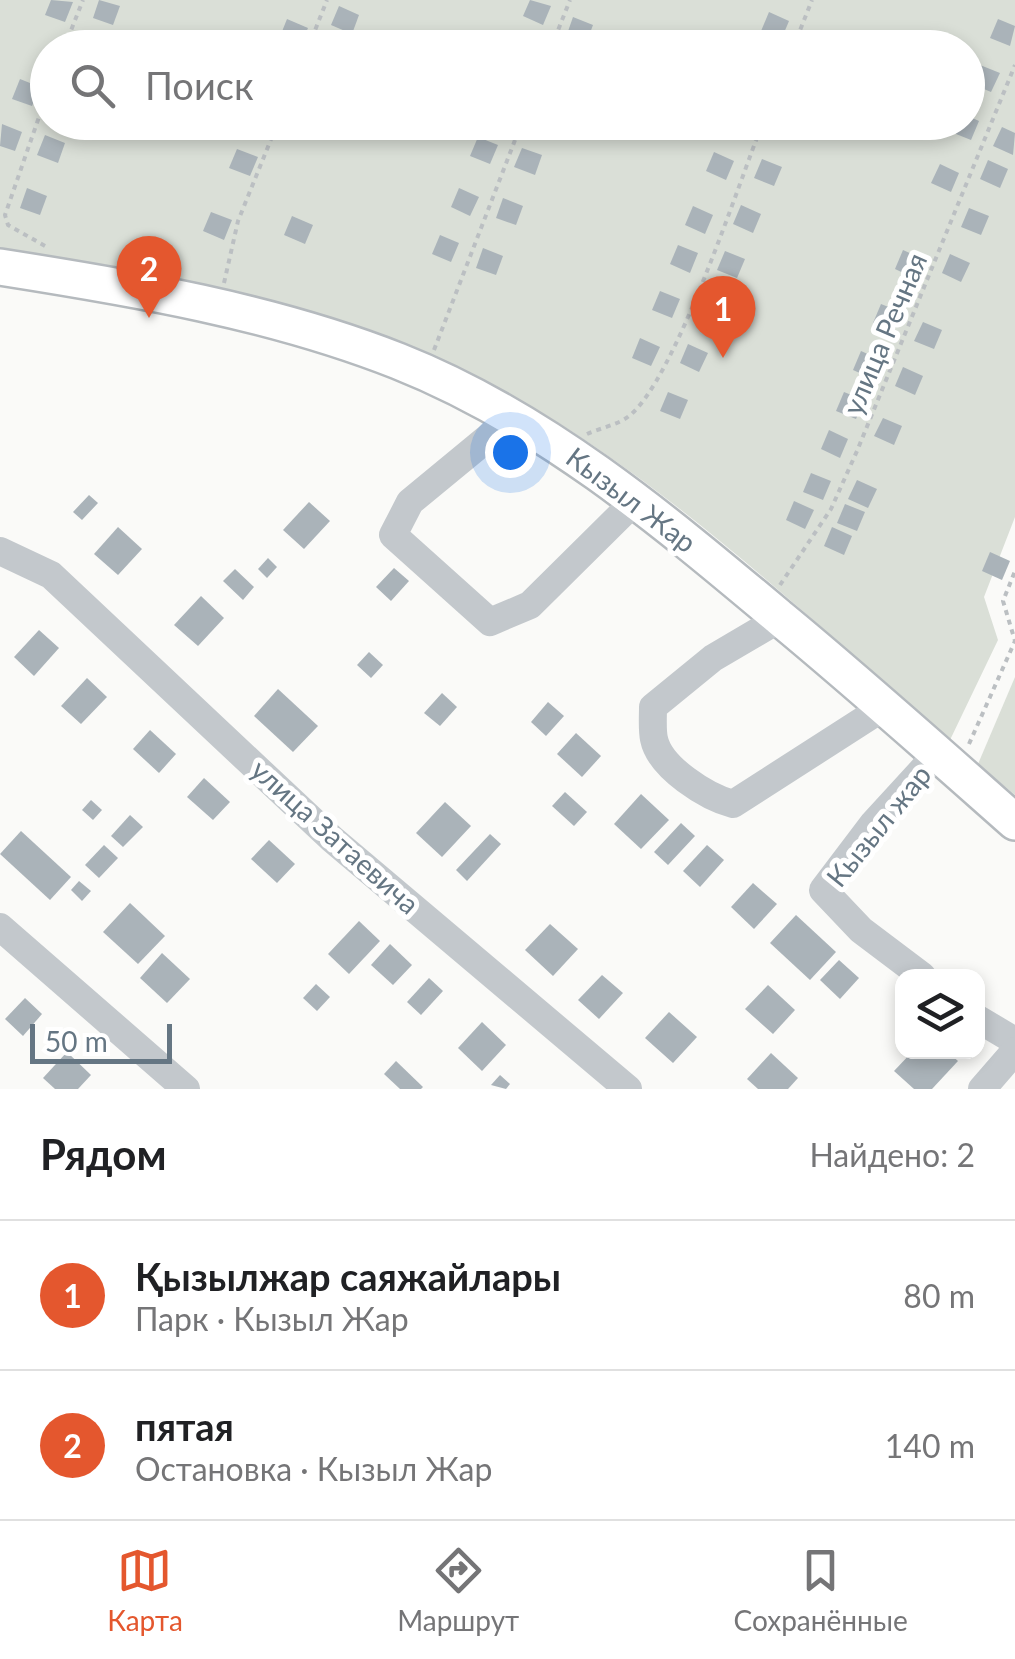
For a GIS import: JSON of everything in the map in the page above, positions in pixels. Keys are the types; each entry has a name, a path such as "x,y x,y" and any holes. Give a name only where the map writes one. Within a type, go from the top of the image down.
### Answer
{"main road":[{"name":"Кызыл Жар","path":"0,267 221,308 347,342 424,372 513,417 636,500 884,706 1015,822"}],"street":[{"path":"513,417 410,502 393,535 490,622 530,604 636,500"},
{"name":"улица Затаевича","path":"0,551 51,575 332,839 628,1089"},
{"path":"772,611 653,707 654,741 668,764 718,800 732,804 884,706"},
{"name":"Кызыл жар","path":"913,969 861,930 823,890 874,824 947,762"},
{"path":"0,927 186,1089"},
{"path":"985,1023 1015,1040"},
{"path":"982,1089 1015,1051"}],"path":[{"path":"71,30 83,0"},
{"path":"315,30 327,0"},
{"path":"558,30 570,0"},
{"path":"800,30 812,0"},
{"name":"улица Речная","path":"772,611 831,509 928,284 1015,65"},
{"path":"31,140 5,214 8,225 49,251 48,274"},
{"path":"221,308 238,220 271,140"},
{"path":"424,372 515,140"},
{"path":"560,447 628,418 646,398 675,345 756,140"},
{"path":"947,762 1014,641 1003,602 1015,571"}],"shaded area":[{"path":"0,0 1015,0 1015,517 984,597 998,640 950,740 673,503 522,401 442,359 357,326 269,301 180,282 0,253"},
{"path":"1015,677 1015,795 978,764"}],"building":[{"path":"51,0 73,2 65,22 45,15"},
{"path":"99,0 120,6 113,25 93,18"},
{"path":"530,0 551,6 543,25 523,16"},
{"path":"339,6 359,15 353,30 331,25"},
{"path":"769,12 789,21 785,30 761,30"},
{"path":"573,17 593,25 591,30 568,30"},
{"path":"287,19 308,28 307,30 283,30"},
{"path":"998,19 1015,26 1010,46 990,38"},
{"path":"985,67 1000,73 991,92 985,89"},
{"path":"20,79 30,83 30,105 12,99"},
{"path":"2,124 22,132 15,151 0,146"},
{"path":"1002,127 1015,133 1013,155 993,146"},
{"path":"43,140 65,143 58,163 37,155"},
{"path":"477,140 498,145 490,164 470,156"},
{"path":"522,148 542,155 535,175 514,167"},
{"path":"237,149 258,157 250,176 229,168"},
{"path":"714,152 734,161 726,180 706,171"},
{"path":"762,159 782,167 774,186 754,178"},
{"path":"988,160 1008,169 1000,188 980,179"},
{"path":"940,164 959,173 951,192 931,183"},
{"path":"27,188 47,196 40,215 20,208"},
{"path":"459,188 479,197 470,216 451,207"},
{"path":"503,198 523,206 516,225 496,218"},
{"path":"741,205 761,214 753,233 733,224"},
{"path":"693,206 713,215 705,234 685,225"},
{"path":"969,208 989,216 981,235 961,227"},
{"path":"211,212 232,220 224,240 203,231"},
{"path":"292,216 313,225 305,244 284,235"},
{"path":"440,235 459,243 451,262 432,254"},
{"path":"678,245 698,253 690,273 670,264"},
{"path":"483,248 503,256 496,275 476,268"},
{"path":"903,250 923,259 914,278 895,269"},
{"path":"725,251 745,259 737,278 717,270"},
{"path":"950,254 970,263 961,282 942,273"},
{"path":"660,291 680,299 672,318 652,310"},
{"path":"706,299 726,307 717,326 698,318"},
{"path":"881,304 901,312 893,331 873,323"},
{"path":"923,322 942,330 934,349 914,341"},
{"path":"640,338 660,347 651,366 632,358"},
{"path":"688,344 708,353 699,372 680,363"},
{"path":"861,351 881,360 873,379 853,370"},
{"path":"903,367 923,376 915,395 895,386"},
{"path":"668,392 688,400 680,419 660,411"},
{"path":"844,392 864,400 856,419 836,411"},
{"path":"883,418 902,426 894,445 874,436"},
{"path":"829,430 848,439 840,458 821,449"},
{"path":"811,473 831,481 823,500 803,492"},
{"path":"857,480 877,489 868,508 848,499"},
{"path":"89,495 98,503 82,520 73,512"},
{"path":"794,501 814,510 805,529 786,520"},
{"path":"309,502 330,521 304,549 283,530"},
{"path":"845,504 865,512 857,531 837,523"},
{"path":"118,527 142,549 118,575 94,554"},
{"path":"832,527 852,536 844,555 824,546"},
{"path":"990,552 1010,561 1002,580 982,571"},
{"path":"268,558 277,567 267,578 258,569"},
{"path":"394,568 409,581 391,601 376,587"},
{"path":"235,569 254,587 243,600 223,581"},
{"path":"201,596 224,618 198,646 174,625"},
{"path":"39,630 59,648 34,676 14,657"},
{"path":"369,652 383,665 371,678 357,665"},
{"path":"87,678 107,697 81,724 61,706"},
{"path":"278,689 318,726 293,752 254,716"},
{"path":"442,693 457,707 440,726 424,713"},
{"path":"548,702 564,716 546,736 531,722"},
{"path":"150,730 176,754 159,773 133,749"},
{"path":"576,733 601,756 582,777 557,754"},
{"path":"204,778 230,802 213,820 187,797"},
{"path":"565,792 587,812 574,826 552,806"},
{"path":"641,794 669,820 641,849 614,824"},
{"path":"91,800 102,810 93,820 82,810"},
{"path":"445,802 471,826 442,857 416,833"},
{"path":"130,815 143,827 123,847 111,836"},
{"path":"681,823 695,836 668,865 654,852"},
{"path":"21,831 71,877 50,900 0,854"},
{"path":"490,834 501,844 467,881 456,870"},
{"path":"269,840 295,864 277,883 251,859"},
{"path":"104,845 118,858 99,878 85,865"},
{"path":"707,845 724,860 700,887 683,871"},
{"path":"79,881 91,891 82,901 71,890"},
{"path":"753,883 777,904 754,929 731,907"},
{"path":"130,903 165,936 138,964 103,932"},
{"path":"796,915 836,952 810,980 770,943"},
{"path":"359,921 380,941 349,974 328,954"},
{"path":"550,924 578,949 553,976 525,950"},
{"path":"390,944 412,965 393,985 371,965"},
{"path":"162,953 190,979 167,1003 140,978"},
{"path":"839,960 859,978 840,999 820,980"},
{"path":"602,975 623,993 599,1019 578,1000"},
{"path":"429,978 443,991 421,1015 407,1002"},
{"path":"316,984 330,997 317,1011 303,998"},
{"path":"768,985 795,1010 773,1034 745,1009"},
{"path":"25,998 42,1014 23,1036 5,1019"},
{"path":"669,1012 697,1037 673,1063 645,1038"},
{"path":"482,1022 506,1045 482,1071 458,1048"},
{"path":"67,1052 91,1075 78,1089 55,1089 43,1078"},
{"path":"771,1053 798,1078 788,1089 758,1089 747,1079"},
{"path":"905,1059 958,1061 932,1089 914,1089 894,1071"},
{"path":"396,1061 421,1089 400,1089 384,1074"},
{"path":"500,1075 510,1084 506,1089 491,1085"}],"place":[{"name":"пятая","path":"149,318"},
{"name":"Қызылжар саяжайлары","path":"723,358"}]}
